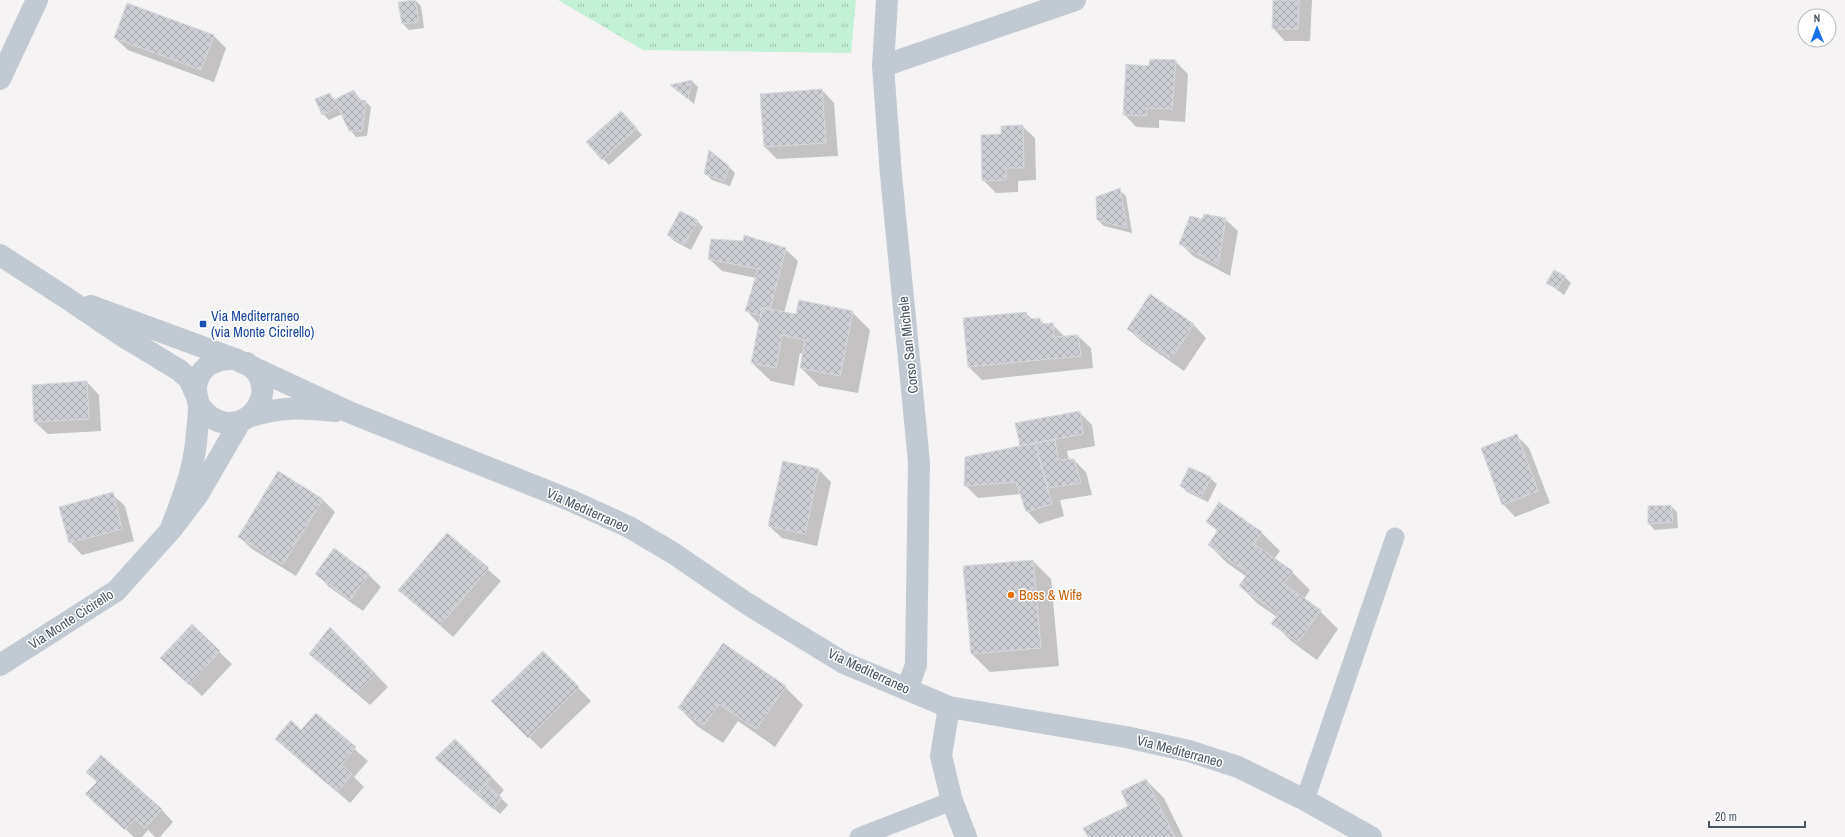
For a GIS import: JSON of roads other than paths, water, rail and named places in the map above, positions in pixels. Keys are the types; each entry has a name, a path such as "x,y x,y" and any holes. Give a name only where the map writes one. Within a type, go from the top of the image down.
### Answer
{"street":[{"path":"0,79 37,0"},
{"name":"Corso San Michele","path":"887,0 883,66 891,175 919,462 916,665 907,689"},
{"path":"883,66 1075,0"},
{"path":"0,255 118,333 179,370 188,379 197,400 206,415 216,422 228,424 272,410 298,408 349,412"},
{"path":"65,297 241,361 349,412"},
{"path":"170,531 195,461 197,382 202,371 212,362 223,358 241,361 256,371 261,382 262,395 258,406 246,419"},
{"name":"Via Mediterraneo","path":"349,412 572,500 629,527 673,553 746,603 844,662 949,707 1126,737 1190,751 1238,767 1305,800 1371,837"},
{"name":"Via Monte Cicirello","path":"0,665 116,591 170,531 197,496 246,419"},
{"path":"949,707 941,756 952,801 966,837"}],"lane":[{"path":"1305,800 1395,538"},
{"path":"859,837 952,801"}],"place":[{"name":"Via Mediterraneo (via Monte Cicirello)","path":"203,324"},
{"name":"Boss & Wife","path":"1011,595"}]}
